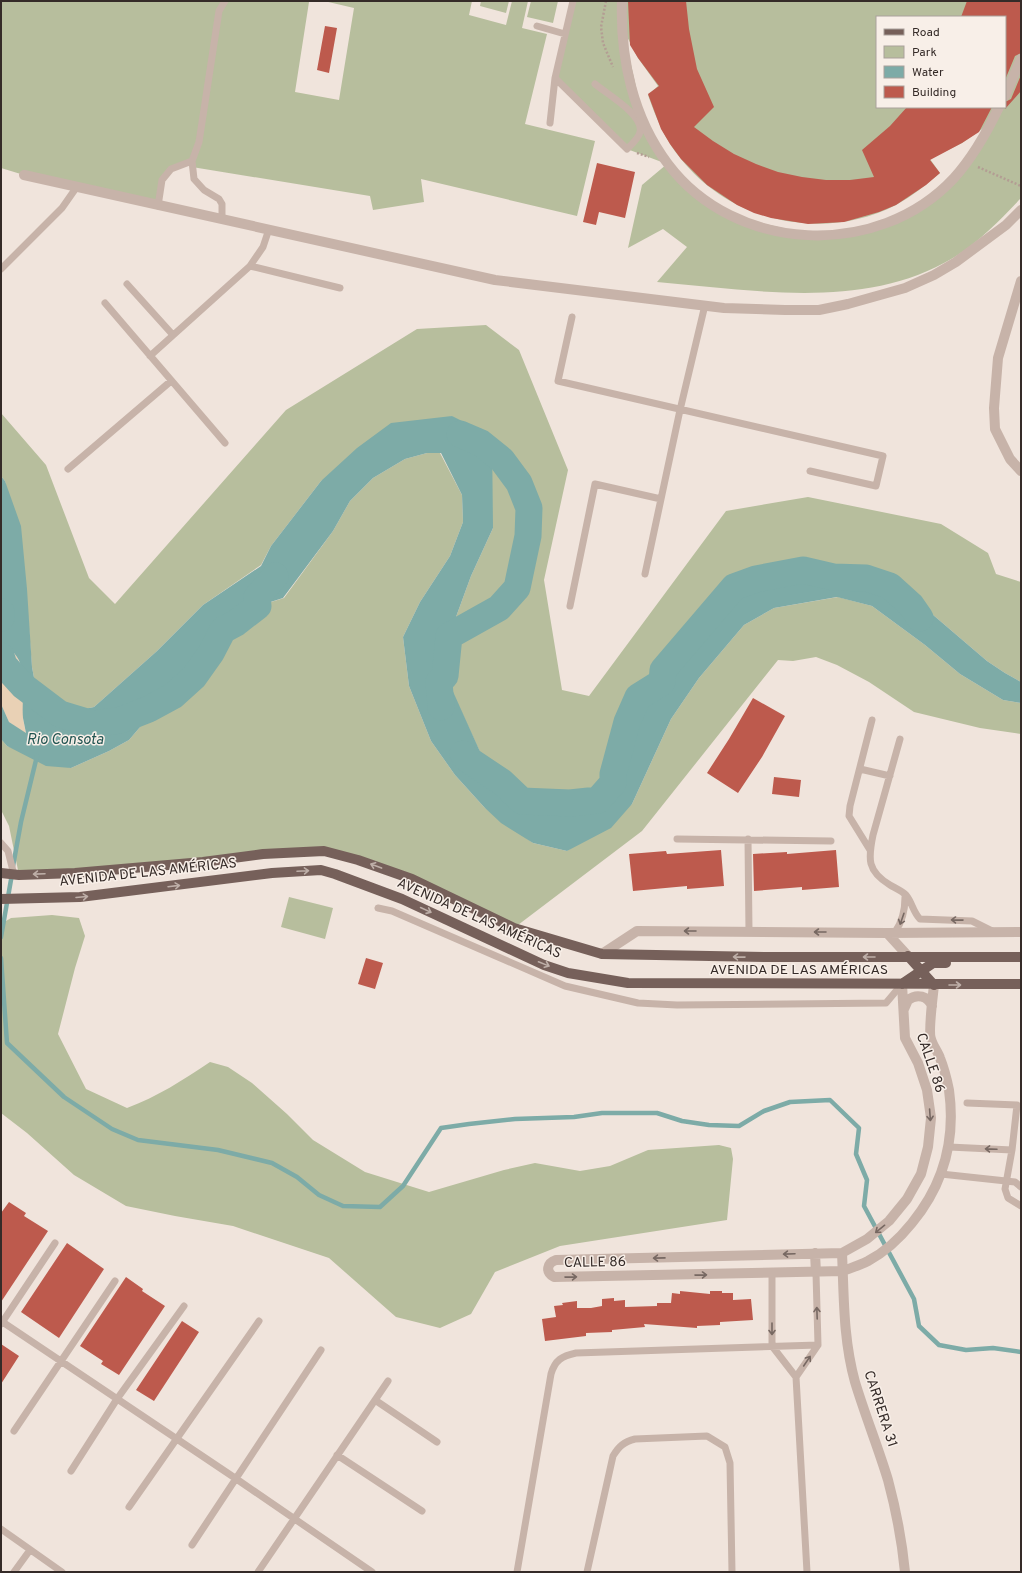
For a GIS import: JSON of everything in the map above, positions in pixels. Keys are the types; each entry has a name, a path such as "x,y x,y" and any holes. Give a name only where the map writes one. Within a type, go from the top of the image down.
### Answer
{"main road":[{"name":"AVENIDA DE LAS AMÉRICAS","path":"1,873 14,875 75,873 203,862 263,854 324,851 358,860 412,879 514,928 602,954 765,957 1021,957"},
{"name":"AVENIDA DE LAS AMÉRICAS","path":"1,899 80,897 272,873 321,870 402,899 544,965 568,973 628,983 934,985 1021,984"},
{"path":"908,956 934,985"},
{"path":"902,984 933,963 967,964 976,957"}],"street":[{"path":"622,1 624,54 638,110 645,127 668,164 682,180 716,207 734,217 754,225 796,235 839,235 881,225 901,217 920,206 942,188 967,162 999,108"},
{"path":"1006,94 1021,59"},
{"path":"24,175 76,188 269,229 495,280 724,308 820,310 876,297 905,288 934,275 956,262 1006,226 1021,210"},
{"path":"1020,284 998,358 994,408 995,429 1010,459 1021,471"},
{"path":"602,954 638,931 891,933 1021,932"},
{"path":"891,933 908,956"},
{"name":"CALLE 86","path":"902,984 905,1038 918,1063 927,1090 931,1118 928,1147 921,1174 907,1199 889,1221 867,1239 842,1252 556,1260 550,1263 548,1270 551,1276 772,1274 843,1271 868,1261 885,1250 903,1234 925,1207 941,1174 949,1146 951,1109 948,1088 940,1058 930,1038 934,985"},
{"path":"904,1010 908,1000 915,996 926,998 932,1006"},
{"name":"CARRERA 31","path":"842,1252 846,1336 855,1382 888,1480 902,1541 905,1572"},
{"path":"815,1253 816,1273"},
{"path":"772,1255 772,1274"}],"lane":[{"path":"222,219 222,204 219,199 204,190 194,179 192,161 199,142 219,11 225,1"},
{"path":"550,123 555,78 573,1"},
{"path":"537,26 565,34"},
{"path":"555,78 627,149 640,134 641,125 636,116 595,84"},
{"path":"158,206 162,180 171,169 192,161"},
{"path":"1,269 62,208 76,188"},
{"path":"150,356 250,266 263,247 269,229"},
{"path":"250,266 340,288"},
{"path":"126,284 173,335"},
{"path":"104,303 224,443"},
{"path":"645,574 680,410 705,305"},
{"path":"572,317 558,381 883,456 876,486 810,471"},
{"path":"68,469 171,381"},
{"path":"570,606 595,484 661,499"},
{"path":"870,850 849,816 850,806 872,720"},
{"path":"900,739 870,850 870,861 876,875 905,894 920,919 972,921 993,932"},
{"path":"860,769 890,776"},
{"path":"677,839 831,841"},
{"path":"748,839 749,932"},
{"path":"1,843 8,851 14,875"},
{"path":"891,933 900,926 905,912 905,894"},
{"path":"378,908 392,911 566,986 638,1003 677,1005 886,1003 902,984"},
{"path":"967,1103 1016,1105 1012,1150 1005,1189 1008,1198 1021,1206"},
{"path":"949,1146 1012,1150"},
{"path":"941,1174 1015,1182 1021,1186"},
{"path":"55,1243 1,1323 235,1478 372,1572"},
{"path":"796,1377 818,1345 816,1273"},
{"path":"772,1274 772,1346 796,1377 807,1572"},
{"path":"14,1431 115,1281"},
{"path":"71,1471 117,1399 184,1306"},
{"path":"129,1507 259,1321"},
{"path":"517,1572 551,1374 554,1365 560,1358 576,1353 818,1345"},
{"path":"192,1545 321,1350"},
{"path":"258,1572 388,1380"},
{"path":"375,1400 437,1442"},
{"path":"587,1572 613,1456 618,1447 626,1441 635,1439 707,1436 725,1447 730,1463 732,1572"},
{"path":"337,1455 422,1511"},
{"path":"1,1529 62,1572"},
{"path":"14,1572 30,1550"}],"path":[{"path":"967,162 1021,186"}],"green space":[{"path":"1,1 309,2 295,92 339,100 354,8 324,1 472,1 469,15 506,25 512,1 528,1 522,28 547,34 525,124 595,141 577,216 421,179 424,202 373,210 370,196 192,167 194,158 176,167 167,175 162,186 158,206 24,175 1,168"},
{"path":"481,1 509,1 506,13 480,6"},
{"path":"531,1 558,1 553,23 527,17"},
{"path":"573,1 1021,1 1021,198 980,238 963,252 919,275 883,285 846,291 808,293 770,292 657,282 687,247 663,229 628,248 642,185 667,164 627,149 555,78","holes":["623,29 638,58 658,86 648,95 654,112 670,144 681,159 702,181 726,198 752,211 781,220 810,224 839,222 868,216 896,205 908,198 940,173 930,159 962,143 991,123 953,179 901,217 818,236 734,217 682,180 645,127"]},
{"path":"486,325 519,350 568,470 544,580 562,690 589,696 726,511 808,497 941,524 988,553 996,574 1021,582 1021,682 987,661 932,614 866,578 716,608 682,651 644,710 613,783 598,800 547,813 522,801 491,776 445,676 449,636 471,576 493,528 452,416 321,481 271,546 261,565 203,605 157,651 94,707 60,714 38,699 32,667 24,566 5,481 1,476 1,413 46,465 89,578 115,604 286,410 417,329"},
{"path":"427,453 440,453 462,495 463,522 450,556 420,602 403,637 409,686 431,741 455,775 484,807 533,843 567,851 632,804 671,719 699,678 744,625 774,608 838,597 872,606 925,645 960,674 1003,700 1021,703 1021,734 980,728 914,712 869,682 837,665 816,657 793,661 778,660 642,831 514,928 412,879 324,851 19,875 9,826 1,810 2,740 7,746 71,768 109,751 129,740 223,630 258,606 284,598 333,531 350,501 373,478 405,459"},
{"path":"289,897 333,908 325,939 281,927"},
{"path":"52,915 79,918 85,936 58,1034 86,1089 127,1108 138,1104 180,1082 210,1062 228,1067 252,1083 287,1114 313,1140 365,1172 429,1192 504,1170 535,1163 580,1171 610,1166 648,1150 719,1145 731,1148 733,1159 727,1220 560,1246 495,1272 471,1314 440,1328 396,1317 329,1258 233,1226 126,1206 74,1175 27,1133 1,1113 1,924 11,918"}],"sand":[{"path":"14,653 18,659 23,674 23,717 26,734 9,722 1,704 1,673 4,665"}],"water":[{"name":"Rio Consota","path":"452,416 492,436 493,528 471,576 449,636 446,676 491,776 522,801 547,813 598,800 613,783 644,710 682,651 734,588 756,579 803,570 826,568 841,570 866,578 911,598 987,661 1021,682 1021,703 1003,700 960,674 925,645 872,606 837,597 774,608 744,625 699,678 671,719 632,804 611,828 567,851 533,843 501,823 484,807 455,775 431,741 409,686 403,637 420,602 450,556 463,522 462,495 441,453 427,453 405,459 373,478 350,501 333,531 283,598 258,606 223,630 129,740 109,751 71,768 46,766 7,746 1,739 1,704 9,722 26,733 23,718 23,676 19,660 14,653 4,665 1,673 1,476 5,481 21,526 32,667 38,699 60,714 94,707 157,651 203,605 261,566 271,546 321,481 357,448 391,423"}],"building":[{"path":"628,1 686,1 689,29 697,69 714,107 694,127 734,154 778,172 802,177 826,180 850,180 874,177 862,150 890,126 906,108 991,108 979,132 930,160 940,173 926,185 896,205 879,212 844,222 808,224 771,218 754,213 737,205 707,185 681,159 661,129 648,94 659,86 630,45"},
{"path":"967,1 1021,1 1021,53 1015,56 1006,78 1006,16 961,16"},
{"path":"325,26 337,28 329,73 317,70"},
{"path":"1021,75 1021,91 1006,108 1006,102 1011,99"},
{"path":"597,163 635,172 625,218 599,212 596,225 583,222"},
{"path":"753,698 785,716 762,757 738,793 707,773"},
{"path":"774,777 801,780 799,797 772,794"},
{"path":"721,850 724,886 687,889 687,886 633,891 629,854 666,851 667,854"},
{"path":"836,850 839,887 802,890 802,887 754,891 753,854 787,852 787,854"},
{"path":"366,958 383,963 375,989 358,984"},
{"path":"9,1202 26,1213 24,1216 48,1231 1,1302 1,1213"},
{"path":"67,1243 104,1269 59,1338 21,1312"},
{"path":"126,1277 143,1289 142,1291 165,1306 119,1375 101,1364 103,1361 80,1346"},
{"path":"680,1291 710,1294 710,1291 722,1291 722,1293 733,1293 733,1300 751,1299 753,1320 720,1322 720,1325 697,1326 697,1328 644,1324 645,1327 612,1330 612,1332 586,1333 586,1336 545,1341 542,1319 556,1317 554,1306 563,1305 562,1303 577,1301 577,1308 591,1308 602,1306 602,1299 614,1298 614,1301 625,1300 625,1307 657,1306 657,1303 671,1303 672,1293 680,1294"},
{"path":"182,1321 199,1332 154,1401 136,1390"},
{"path":"1,1344 19,1356 1,1384"}],"waterway":[{"path":"441,707 439,682 445,676 449,636 499,608 517,588 528,536 529,508 519,483 502,460 481,443 460,434"},
{"path":"463,754 466,758 502,782 522,801 570,803 598,800 613,783 613,774 627,722 638,697 662,682 663,670 734,587 756,579 803,570 833,577 866,578 890,586 911,605 920,618"},
{"path":"1,656 4,665 23,686 60,714 93,724 121,720 149,709 173,696 194,677 211,653 223,630 236,623 258,606 257,597 275,576"},
{"path":"1,612 1,618"},
{"path":"13,866 21,822 37,756"},
{"path":"1,937 12,874"},
{"path":"1,958 7,1043 64,1097 112,1129 138,1140 218,1150 272,1163 297,1177 319,1195 343,1206 380,1207 403,1186 441,1128 515,1119 574,1117 602,1113 657,1113 682,1121 709,1125 739,1126 764,1111 790,1102 830,1100 859,1128 856,1154 867,1180 864,1206 914,1299 919,1326 939,1345 966,1350 993,1348 1021,1352"}]}
